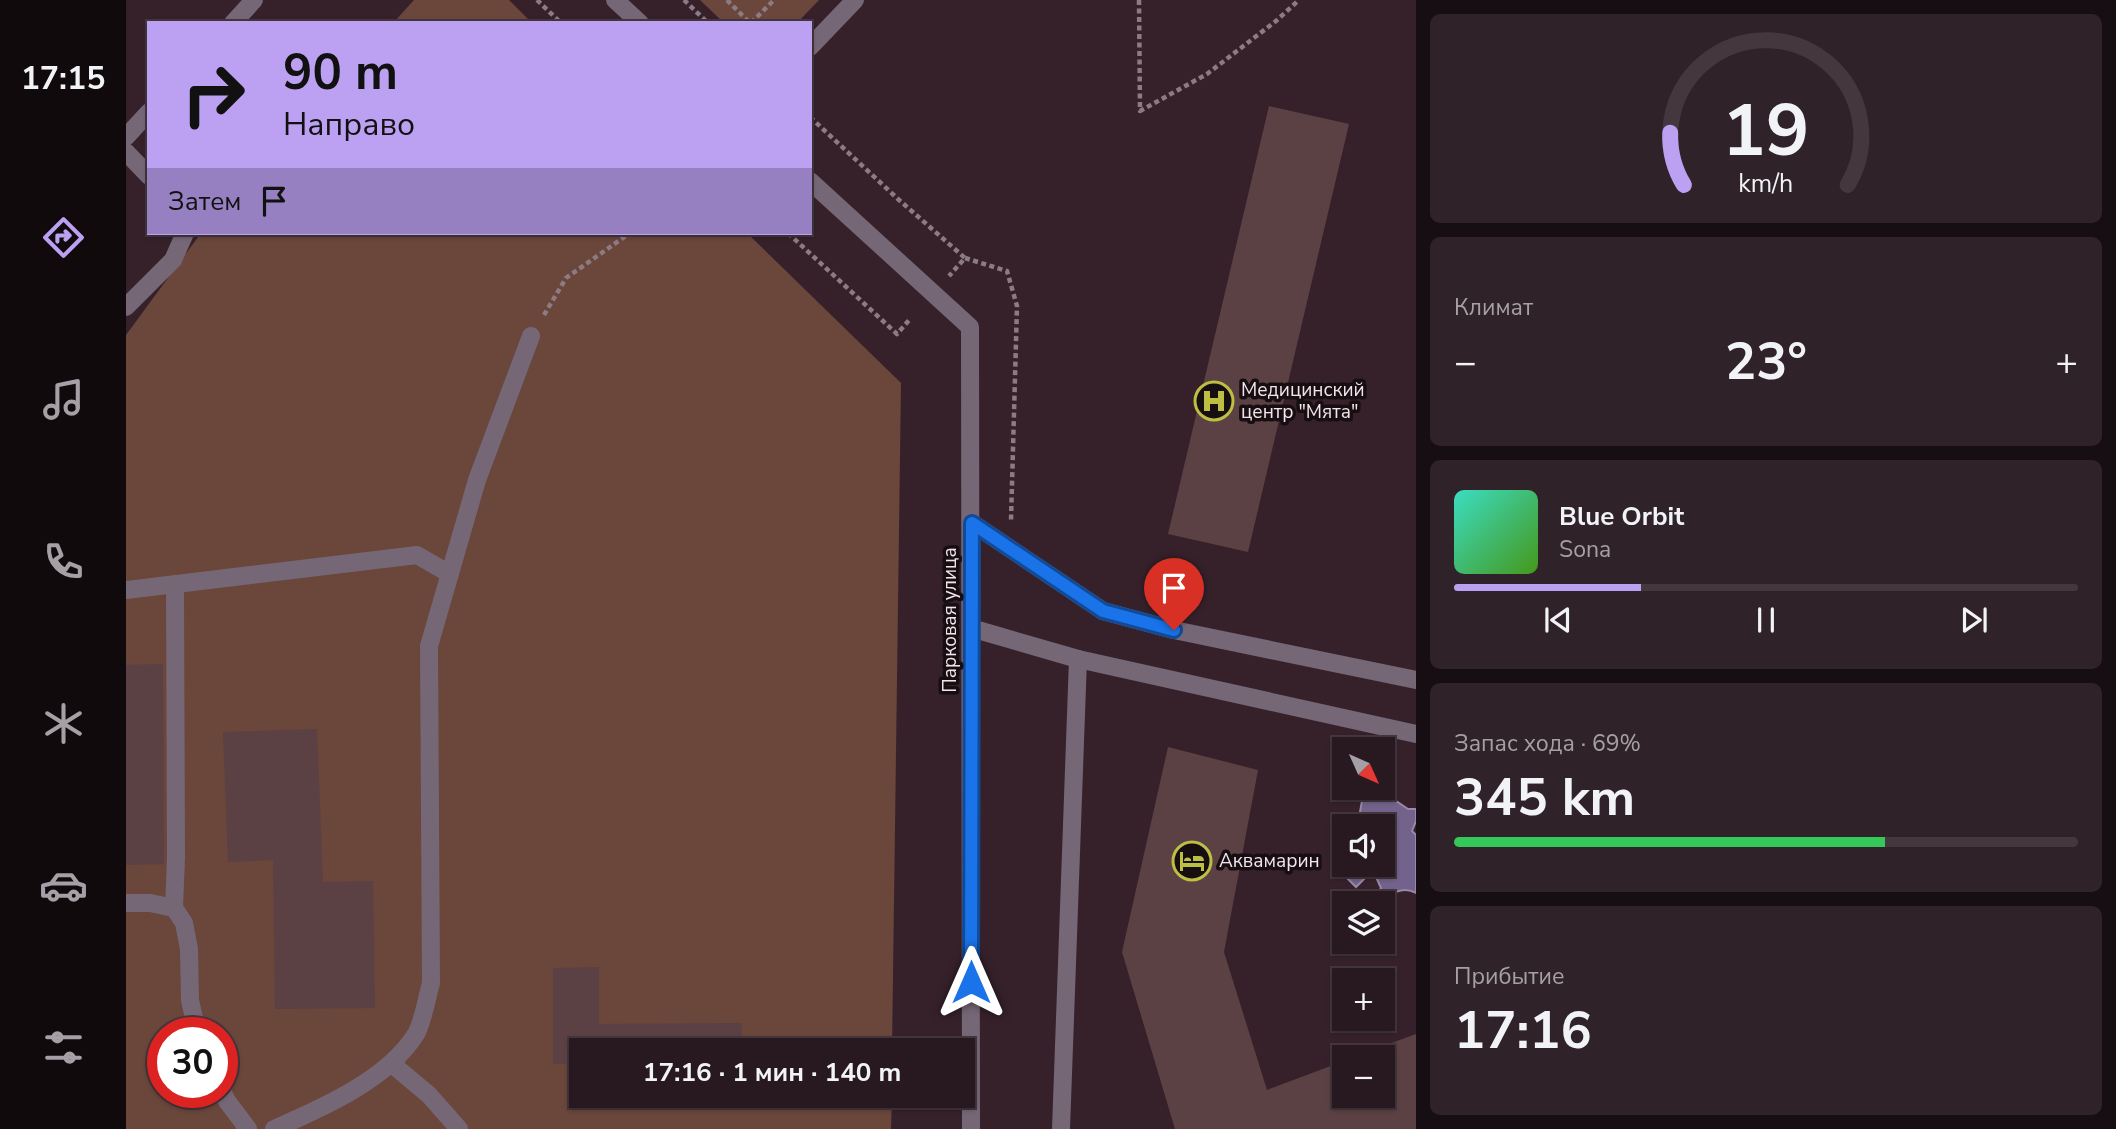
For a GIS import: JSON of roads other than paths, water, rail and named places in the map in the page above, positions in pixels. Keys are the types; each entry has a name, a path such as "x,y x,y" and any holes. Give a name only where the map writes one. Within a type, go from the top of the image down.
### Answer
{"street":[{"path":"235,21 254,0"},
{"path":"615,0 638,21"},
{"path":"812,45 855,0"},
{"path":"126,137 147,114"},
{"path":"126,152 147,174"},
{"name":"Парковая улица","path":"812,183 970,327 971,1129"},
{"path":"126,307 173,260 184,235"},
{"path":"274,1129 327,1105 392,1064 417,1032 431,983 429,646 477,480 531,336"},
{"path":"972,523 1103,611 1174,630 1416,680"},
{"path":"126,590 417,555 450,574"},
{"path":"175,584 174,908 184,923 189,949 190,1000 194,1017"},
{"path":"971,628 1078,659 1416,734"},
{"path":"1061,1129 1078,659"},
{"path":"126,903 150,903 174,908"},
{"path":"392,1064 429,1095 459,1129"},
{"path":"234,1108 248,1129"}],"place":[{"name":"Медицинский центр \"Мята\"","path":"1214,401"},
{"name":"Аквамарин","path":"1192,861"}]}
